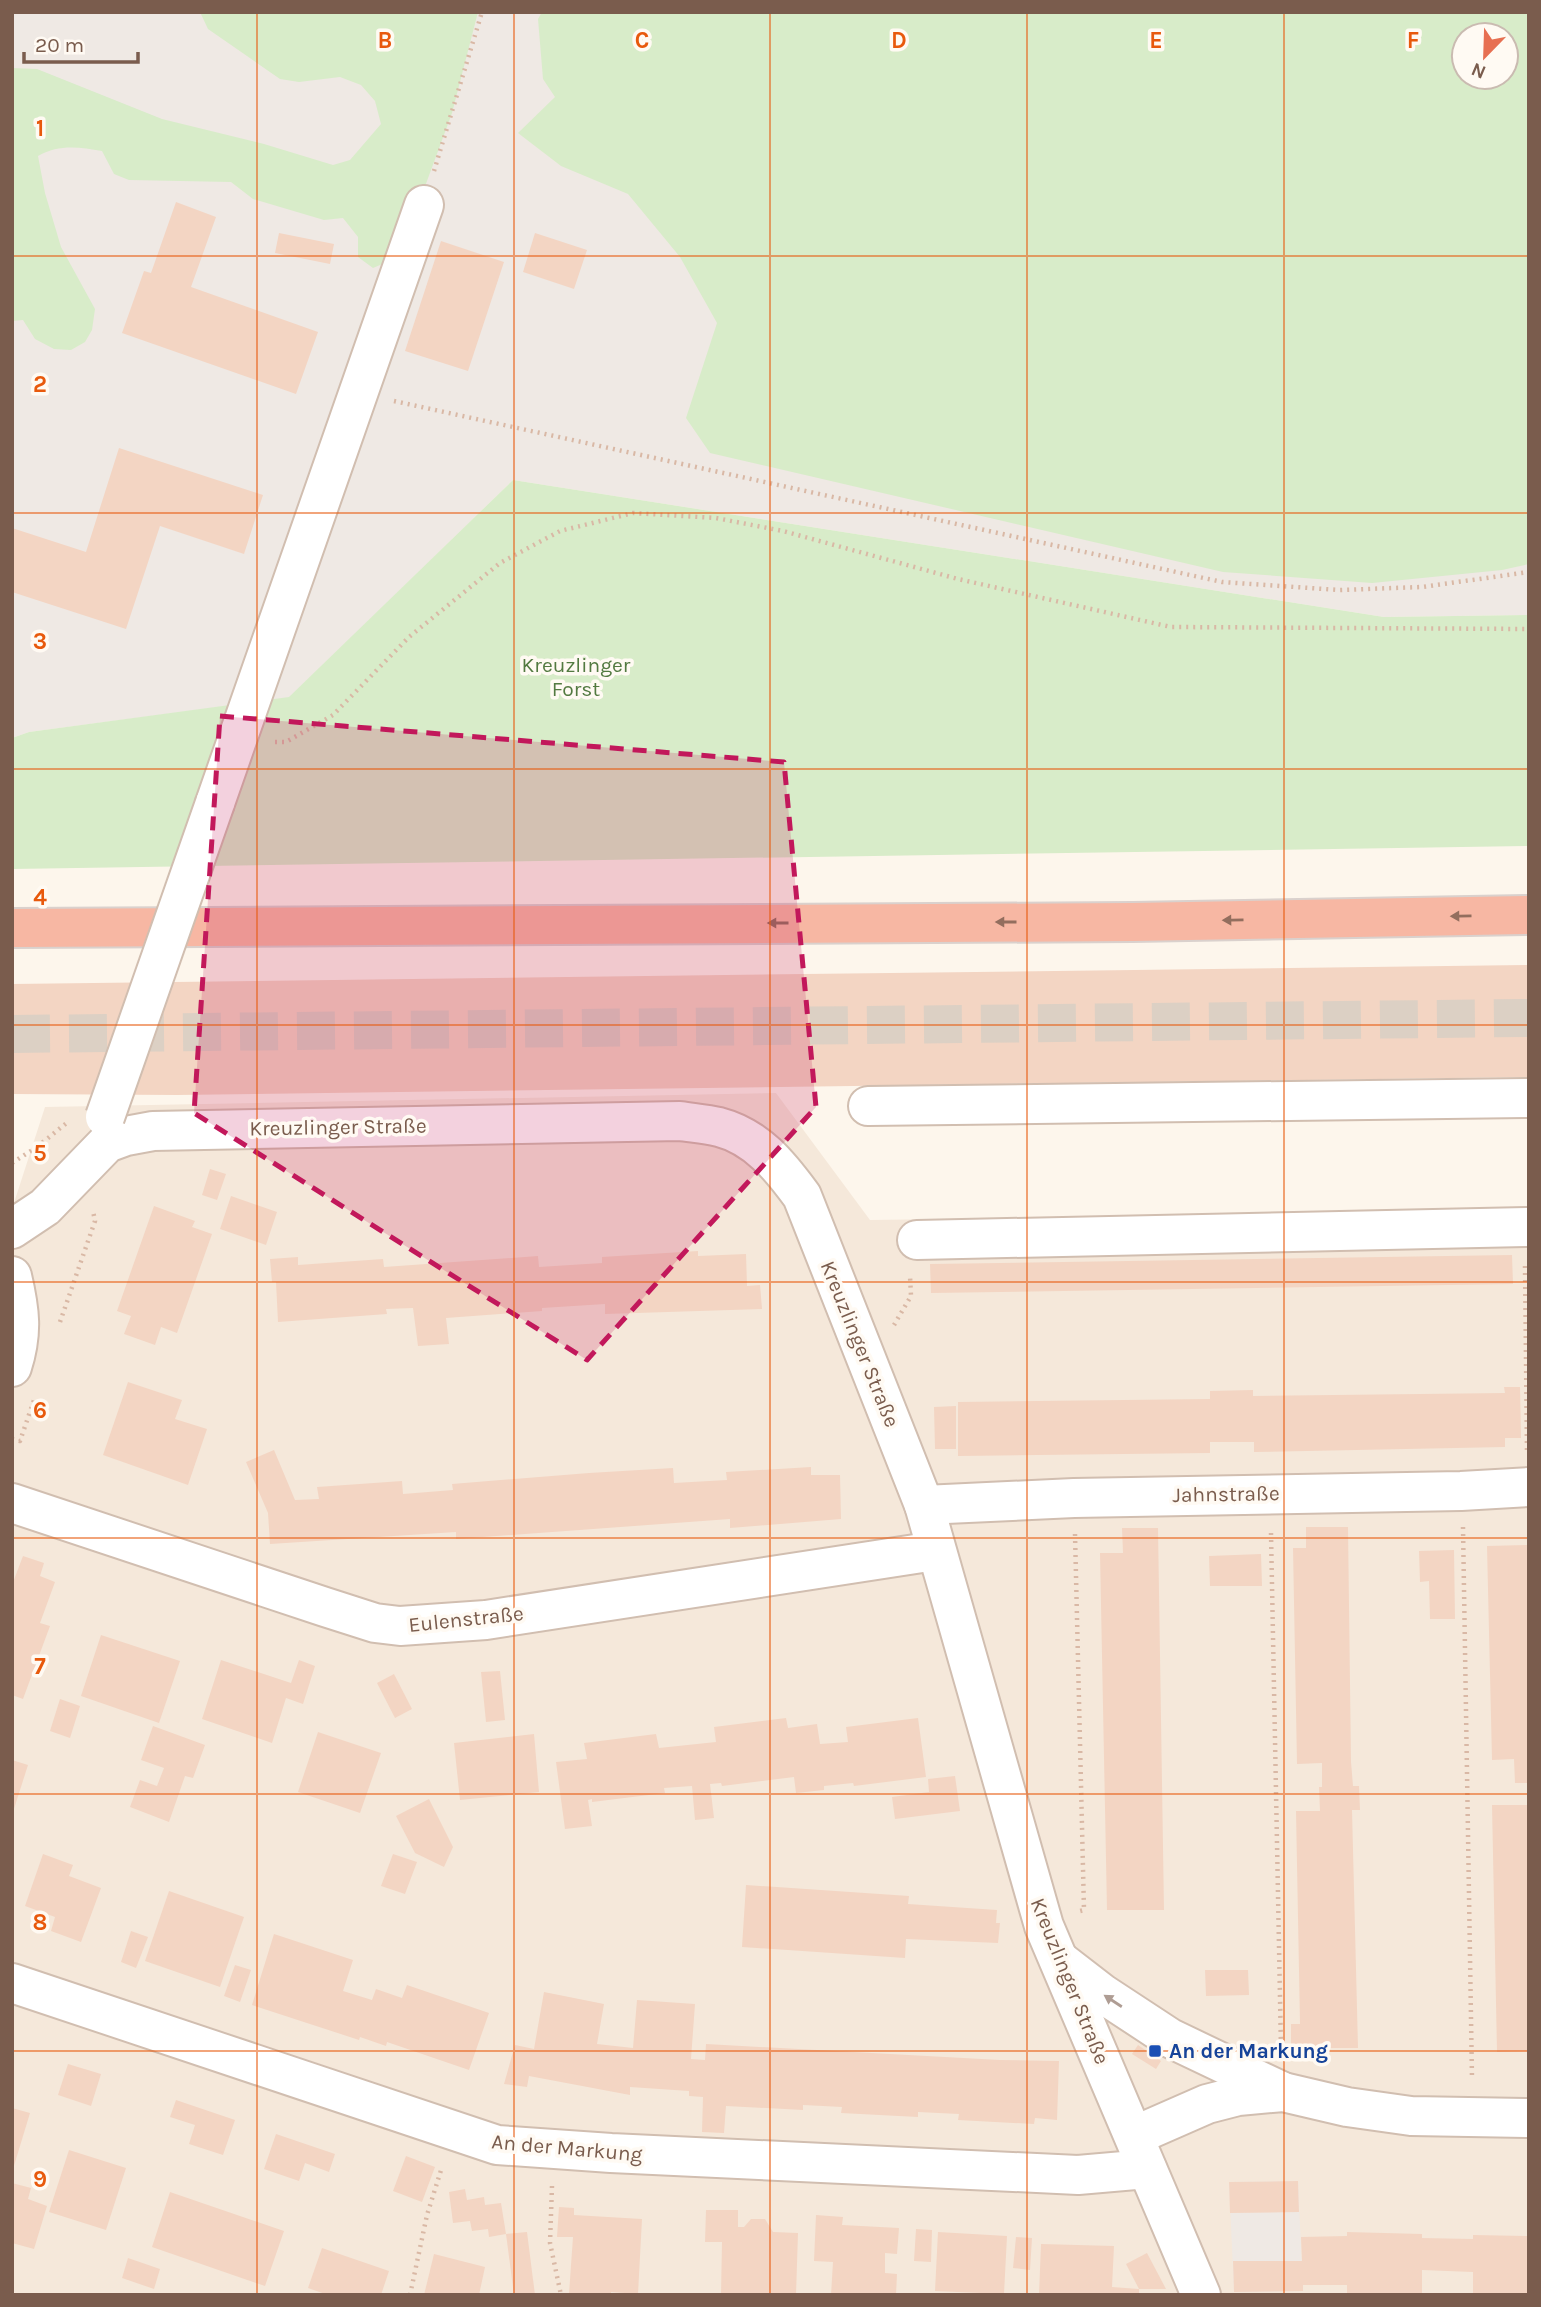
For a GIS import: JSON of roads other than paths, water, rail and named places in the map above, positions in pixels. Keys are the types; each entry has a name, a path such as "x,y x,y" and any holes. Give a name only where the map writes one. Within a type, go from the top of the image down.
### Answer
{"highway":[{"path":"12,928 1133,922 1529,915"}],"street":[{"path":"106,1130 237,739 424,205"},
{"path":"868,1106 1529,1098"},
{"name":"Kreuzlinger Straße","path":"12,1229 45,1207 106,1130 126,1136 153,1130 680,1121 720,1127 752,1141 779,1165 802,1196 924,1505 935,1551 1051,1943 1201,2295"},
{"path":"917,1240 1527,1227"},
{"path":"12,1276 18,1305 20,1342 12,1367"},
{"name":"Jahnstraße","path":"924,1505 1074,1498 1529,1488"},
{"name":"Eulenstraße","path":"12,1503 335,1611 375,1623 400,1626 486,1620 935,1551"},
{"path":"1051,1943 1103,1994 1170,2038 1283,2092 1347,2107 1410,2116 1529,2118"},
{"name":"An der Markung","path":"12,1983 497,2145 554,2150 1078,2175 1140,2153 1207,2104 1238,2096 1283,2092"}],"tunnel":[{"path":"12,1034 1529,1018"}],"place":[{"name":"An der Markung","path":"1155,2051"}],"park label":[{"name":"Kreuzlinger Forst","path":"576,677"}]}
